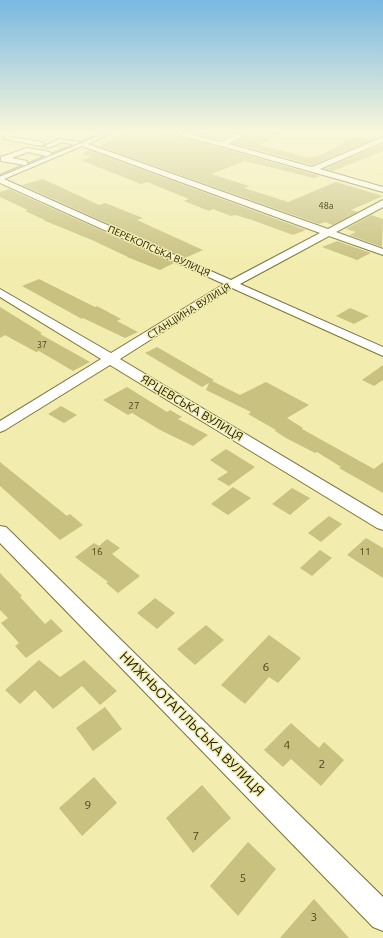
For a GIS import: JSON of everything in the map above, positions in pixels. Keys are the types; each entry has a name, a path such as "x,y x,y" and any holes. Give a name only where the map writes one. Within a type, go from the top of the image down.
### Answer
{"street":[{"name":"ПЕРЕКОПСЬКА ВУЛИЦЯ","path":"2,176 232,284 383,352"},
{"path":"170,176 383,252"},
{"path":"336,176 383,190"},
{"name":"СТАНЦІЙНА ВУЛИЦЯ","path":"0,427 232,284 383,203"},
{"name":"ЯРЦЕВСЬКА ВУЛИЦЯ","path":"0,292 383,524"},
{"name":"НИЖНЬОТАГІЛЬСЬКА ВУЛИЦЯ","path":"0,532 383,917"}],"building":[{"path":"120,176 159,176 306,230 293,235 235,215 231,216 213,209 209,211 184,201 189,199 147,182 141,184"},
{"path":"182,176 217,176 249,186 244,188 288,202 336,182 383,196 351,210 358,212 333,225 325,222 319,224"},
{"path":"305,176 320,176 314,178"},
{"path":"43,179 99,205 105,203 143,218 137,220 203,250 185,258 22,185"},
{"path":"9,189 174,263 160,270 43,220 45,220 0,197 0,192"},
{"path":"371,215 383,219 382,247 349,235 356,232 346,229"},
{"path":"337,241 371,253 357,260 322,247"},
{"path":"39,279 95,307 97,306 121,319 117,321 138,332 125,338 83,318 82,319 22,286"},
{"path":"0,307 42,333 40,334 90,362 73,371 39,351 36,352 5,335 0,338"},
{"path":"350,308 369,316 354,324 336,316"},
{"path":"157,347 214,380 212,381 240,395 266,382 309,405 287,418 303,428 302,429 374,469 383,462 383,493 339,468 341,467 317,452 315,453 286,438 275,431 276,430 248,414 251,412 206,390 209,383 202,387 145,353"},
{"path":"383,365 383,380 374,386 362,380"},
{"path":"127,387 167,412 170,410 182,417 178,419 208,435 193,446 160,430 132,413 128,415 103,400"},
{"path":"61,406 77,415 64,423 48,414"},
{"path":"226,449 255,467 229,486 217,479 228,472 210,460"},
{"path":"0,462 67,516 70,514 83,525 60,540 0,486"},
{"path":"233,487 251,498 228,515 211,504"},
{"path":"292,488 310,498 290,515 272,504"},
{"path":"329,516 342,524 321,542 308,533"},
{"path":"366,538 383,548 383,578 347,555"},
{"path":"107,539 120,548 112,554 140,576 118,593 106,583 108,582 75,557 94,543 99,546"},
{"path":"320,550 332,558 312,576 300,568"},
{"path":"0,573 22,596 20,597 45,624 51,619 63,631 26,658 15,646 19,643 1,623 8,618 0,610"},
{"path":"155,598 175,613 157,629 137,613"},
{"path":"206,625 224,640 195,665 177,649"},
{"path":"269,635 301,658 278,683 269,677 245,704 221,685"},
{"path":"39,660 60,677 84,660 117,691 100,705 82,686 53,709 35,690 20,704 5,690"},
{"path":"105,707 122,729 93,751 76,728"},
{"path":"291,723 319,748 324,742 344,760 321,786 291,759 283,767 264,750"},
{"path":"94,777 117,803 82,836 59,808"},
{"path":"202,785 231,818 193,853 166,818"},
{"path":"248,842 276,869 238,916 210,886"},
{"path":"314,899 349,938 280,938"}]}
